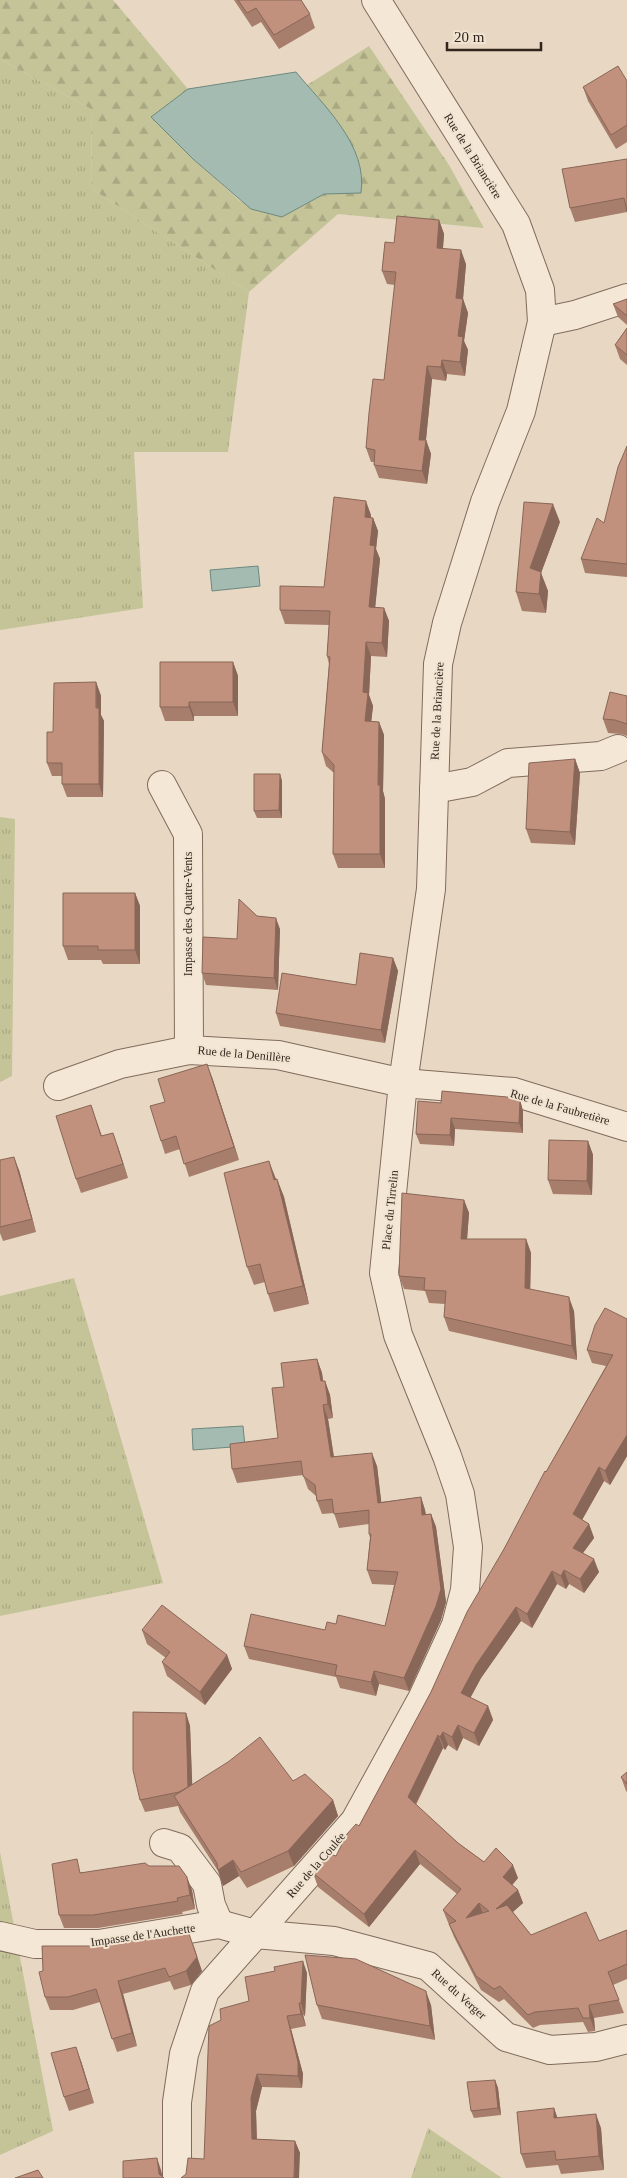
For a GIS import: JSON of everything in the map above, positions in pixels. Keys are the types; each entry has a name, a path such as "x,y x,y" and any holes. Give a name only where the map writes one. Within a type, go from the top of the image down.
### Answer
{"street":[{"name":"Rue de la Briancière","path":"376,0 516,224 540,290 542,322 521,412 485,502 447,623 438,664 432,890 403,1083"},
{"path":"542,322 575,315 627,298"},
{"path":"434,789 472,782 508,763 601,756 618,749"},
{"name":"Impasse des Quatre-Vents","path":"162,785 188,834 189,1050"},
{"name":"Rue de la Denillère","path":"58,1086 120,1064 189,1050 278,1055 403,1083"},
{"name":"Rue de la Faubretière","path":"403,1083 514,1092 627,1127"},
{"name":"Place du Tirrelin","path":"403,1083 384,1273 398,1336 456,1485 468,1548"},
{"name":"Rue de la Coulée","path":"177,2178 177,2102 184,2054 205,1991 355,1821 422,1699 456,1625 465,1590 468,1548"},
{"path":"164,1843 180,1848 207,1884 211,1905 219,1924"},
{"name":"Impasse de l'Auchette","path":"0,1936 35,1944 99,1944 219,1924 255,1934"},
{"name":"Rue du Verger","path":"255,1934 334,1941 428,1966 506,2037 550,2050 596,2047 627,2039"}],"green space":[{"path":"0,0 113,0 188,89 151,117 193,159 240,201 282,217 324,194 361,192 357,161 352,147 337,122 307,85 369,46 449,165 484,228 338,214 249,292 92,189 91,109 0,59"},
{"path":"0,59 91,109 92,189 249,292 228,452 134,452 143,608 0,630"},
{"path":"0,817 15,819 12,1076 0,1082"},
{"path":"74,1278 163,1583 0,1616 0,1296"},
{"path":"0,1852 53,2131 0,2155"},
{"path":"428,2128 502,2178 411,2178"}],"shaded area":[{"path":"296,72 330,112 351,142 358,158 361,175 361,193 324,194 282,217 251,209 193,159 151,117 188,89"},
{"path":"258,566 260,586 212,591 210,570"},
{"path":"243,1426 245,1446 193,1450 192,1429"}],"building":[{"path":"238,0 301,0 310,14 274,35 256,8 247,13"},
{"path":"618,66 627,81 627,125 611,135 583,87"},
{"path":"627,159 627,211 624,198 570,208 562,169"},
{"path":"397,216 439,220 437,248 461,250 456,298 463,299 458,336 463,337 460,362 442,360 441,367 427,366 419,440 426,440 422,471 374,465 375,450 366,448 373,379 384,380 396,272 382,271 385,242 394,243"},
{"path":"627,299 627,316 613,304"},
{"path":"627,328 627,355 615,345"},
{"path":"627,446 627,564 581,559 597,518 604,523 618,467"},
{"path":"334,497 366,501 365,517 373,518 370,545 375,546 369,607 384,608 382,643 366,642 363,692 368,693 365,721 379,722 380,854 333,854 334,765 322,752 330,657 327,656 330,611 280,610 280,586 324,587"},
{"path":"524,502 553,504 530,568 541,572 539,594 516,592"},
{"path":"160,662 233,662 233,702 189,702 189,707 160,707"},
{"path":"96,682 96,708 99,708 99,784 62,784 62,763 47,763 47,732 53,732 54,683"},
{"path":"610,692 627,696 627,724 603,719"},
{"path":"575,759 570,832 526,829 529,763"},
{"path":"254,774 280,774 279,810 254,811"},
{"path":"63,893 135,893 135,950 98,950 98,946 63,946"},
{"path":"239,899 257,916 276,918 274,978 202,973 203,937 237,939"},
{"path":"360,953 393,958 381,1030 276,1013 282,973 356,985"},
{"path":"207,1064 234,1147 184,1164 176,1136 161,1141 150,1106 165,1102 158,1079"},
{"path":"442,1091 520,1100 519,1123 451,1118 450,1135 416,1134 418,1101 441,1103"},
{"path":"91,1105 101,1136 113,1133 123,1164 76,1179 56,1116"},
{"path":"549,1140 588,1141 587,1181 548,1180"},
{"path":"14,1157 32,1219 0,1227 0,1160"},
{"path":"269,1161 274,1180 277,1179 303,1286 268,1294 260,1264 247,1267 224,1173"},
{"path":"402,1193 464,1200 461,1239 526,1239 525,1288 569,1297 572,1346 444,1317 446,1291 424,1290 425,1278 399,1276"},
{"path":"605,1308 627,1319 627,1435 605,1471 599,1467 573,1514 589,1524 573,1548 594,1559 580,1579 564,1570 561,1576 552,1571 527,1614 516,1607 476,1665 461,1693 488,1706 474,1733 458,1725 452,1737 443,1732 440,1737 438,1735 408,1797 458,1843 484,1862 496,1848 513,1865 503,1877 518,1890 496,1909 507,1905 531,1935 586,1912 599,1941 627,1930 627,1964 608,1972 619,2000 589,2005 590,2018 583,2018 578,2008 535,2012 528,2015 500,1986 494,1989 476,1976 449,1924 456,1921 443,1910 461,1889 415,1850 364,1914 313,1873 330,1854 336,1856 347,1834 356,1824 359,1826 431,1692 467,1612 504,1549 545,1471 613,1355 587,1350 595,1325","holes":["479,1903 489,1911 466,1918"]},
{"path":"317,1359 321,1381 325,1381 328,1404 323,1405 331,1457 372,1453 378,1503 421,1497 422,1515 431,1514 441,1589 436,1606 404,1678 374,1671 371,1682 335,1675 337,1665 244,1646 251,1614 325,1630 327,1622 336,1624 338,1615 385,1626 398,1572 367,1570 371,1534 369,1534 369,1510 334,1514 332,1499 317,1501 315,1485 303,1476 301,1461 232,1469 230,1444 278,1438 272,1388 284,1387 281,1363"},
{"path":"162,1605 227,1655 200,1692 162,1662 170,1652 142,1630"},
{"path":"133,1712 186,1713 188,1787 179,1792 140,1800 133,1770"},
{"path":"260,1737 293,1781 305,1774 333,1800 288,1851 241,1872 233,1860 218,1870 217,1863 174,1796 228,1762"},
{"path":"627,1772 627,1784 621,1777"},
{"path":"77,1859 80,1873 145,1863 149,1866 179,1866 187,1877 190,1895 177,1898 178,1901 93,1915 59,1915 52,1864"},
{"path":"188,1931 197,1957 186,1971 169,1977 165,1968 118,1981 132,2033 112,2039 96,1989 68,1997 45,1997 39,1972 43,1971 42,1946 97,1946"},
{"path":"305,1955 356,1959 426,1991 430,2026 317,2005"},
{"path":"303,1961 301,2003 299,2003 301,2014 287,2016 298,2062 298,2076 257,2074 251,2098 252,2139 295,2141 294,2178 181,2178 186,2174 188,2158 204,2159 209,2026 221,2020 220,2009 249,2001 245,1977 275,1971 274,1967"},
{"path":"76,2047 89,2089 64,2097 51,2053"},
{"path":"495,2080 498,2108 471,2111 467,2082"},
{"path":"554,2108 554,2118 596,2114 599,2156 556,2160 555,2151 521,2154 517,2112"},
{"path":"157,2158 159,2174 164,2178 123,2178 123,2161"},
{"path":"38,2170 43,2178 15,2178"}]}
